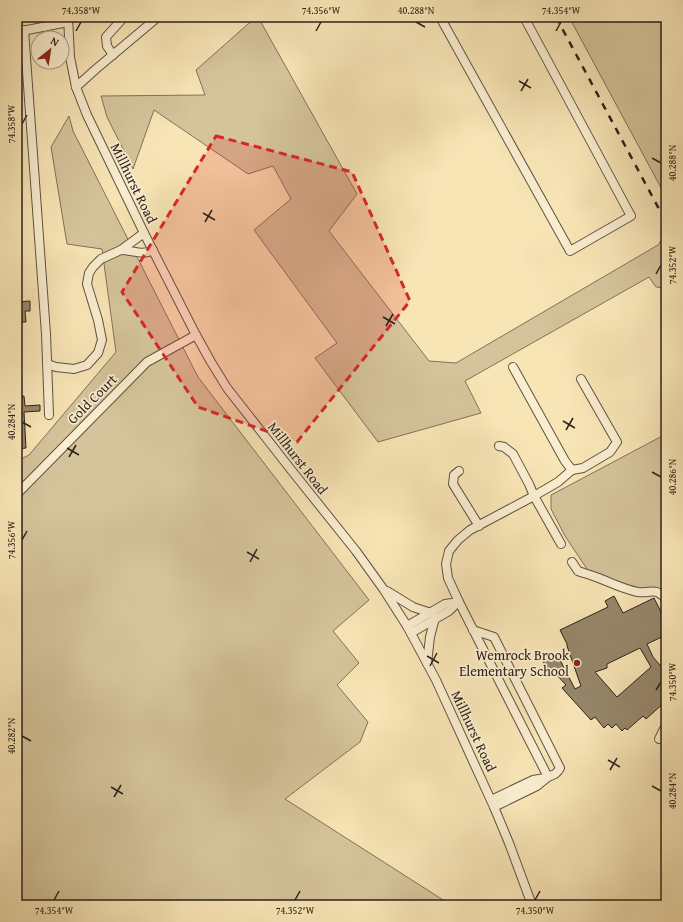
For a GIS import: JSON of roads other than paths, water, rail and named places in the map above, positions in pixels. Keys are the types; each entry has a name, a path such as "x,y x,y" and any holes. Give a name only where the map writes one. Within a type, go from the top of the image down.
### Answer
{"street":[{"path":"113,55 107,46 106,37 124,17"},
{"path":"76,87 158,17"},
{"path":"440,17 570,251 631,216 524,17"},
{"path":"49,415 46,326 21,31 68,20"},
{"name":"Millhurst Road","path":"68,20 70,56 76,87 87,115 144,233 196,335 227,388 356,551 384,590 409,630 455,720 509,843 532,905"},
{"path":"47,364 56,367 74,369 87,365 98,354 102,340 98,320 87,284 89,273 100,259 121,250 144,233"},
{"path":"121,250 142,253 148,253 153,250"},
{"name":"Gold Court","path":"17,494 147,362 196,335"},
{"path":"513,367 565,461 572,470"},
{"path":"548,777 459,602 448,578 446,564 449,551 458,540 470,530 558,482 572,470 583,468 610,452 616,442 581,379"},
{"path":"499,446 504,447 513,454 534,496 561,544"},
{"path":"459,471 454,475 453,484 479,526"},
{"path":"572,562 578,571 638,592 652,591 660,593 666,599"},
{"path":"384,590 413,607 433,616"},
{"path":"409,630 433,616 445,604 459,602"},
{"path":"427,663 433,616"},
{"path":"473,630 494,637 560,768 537,786 492,803"},
{"path":"660,739 666,726"}],"railway":[{"path":"556,17 666,222"}],"place":[{"name":"Wemrock Brook Elementary School","path":"577,663"}]}
